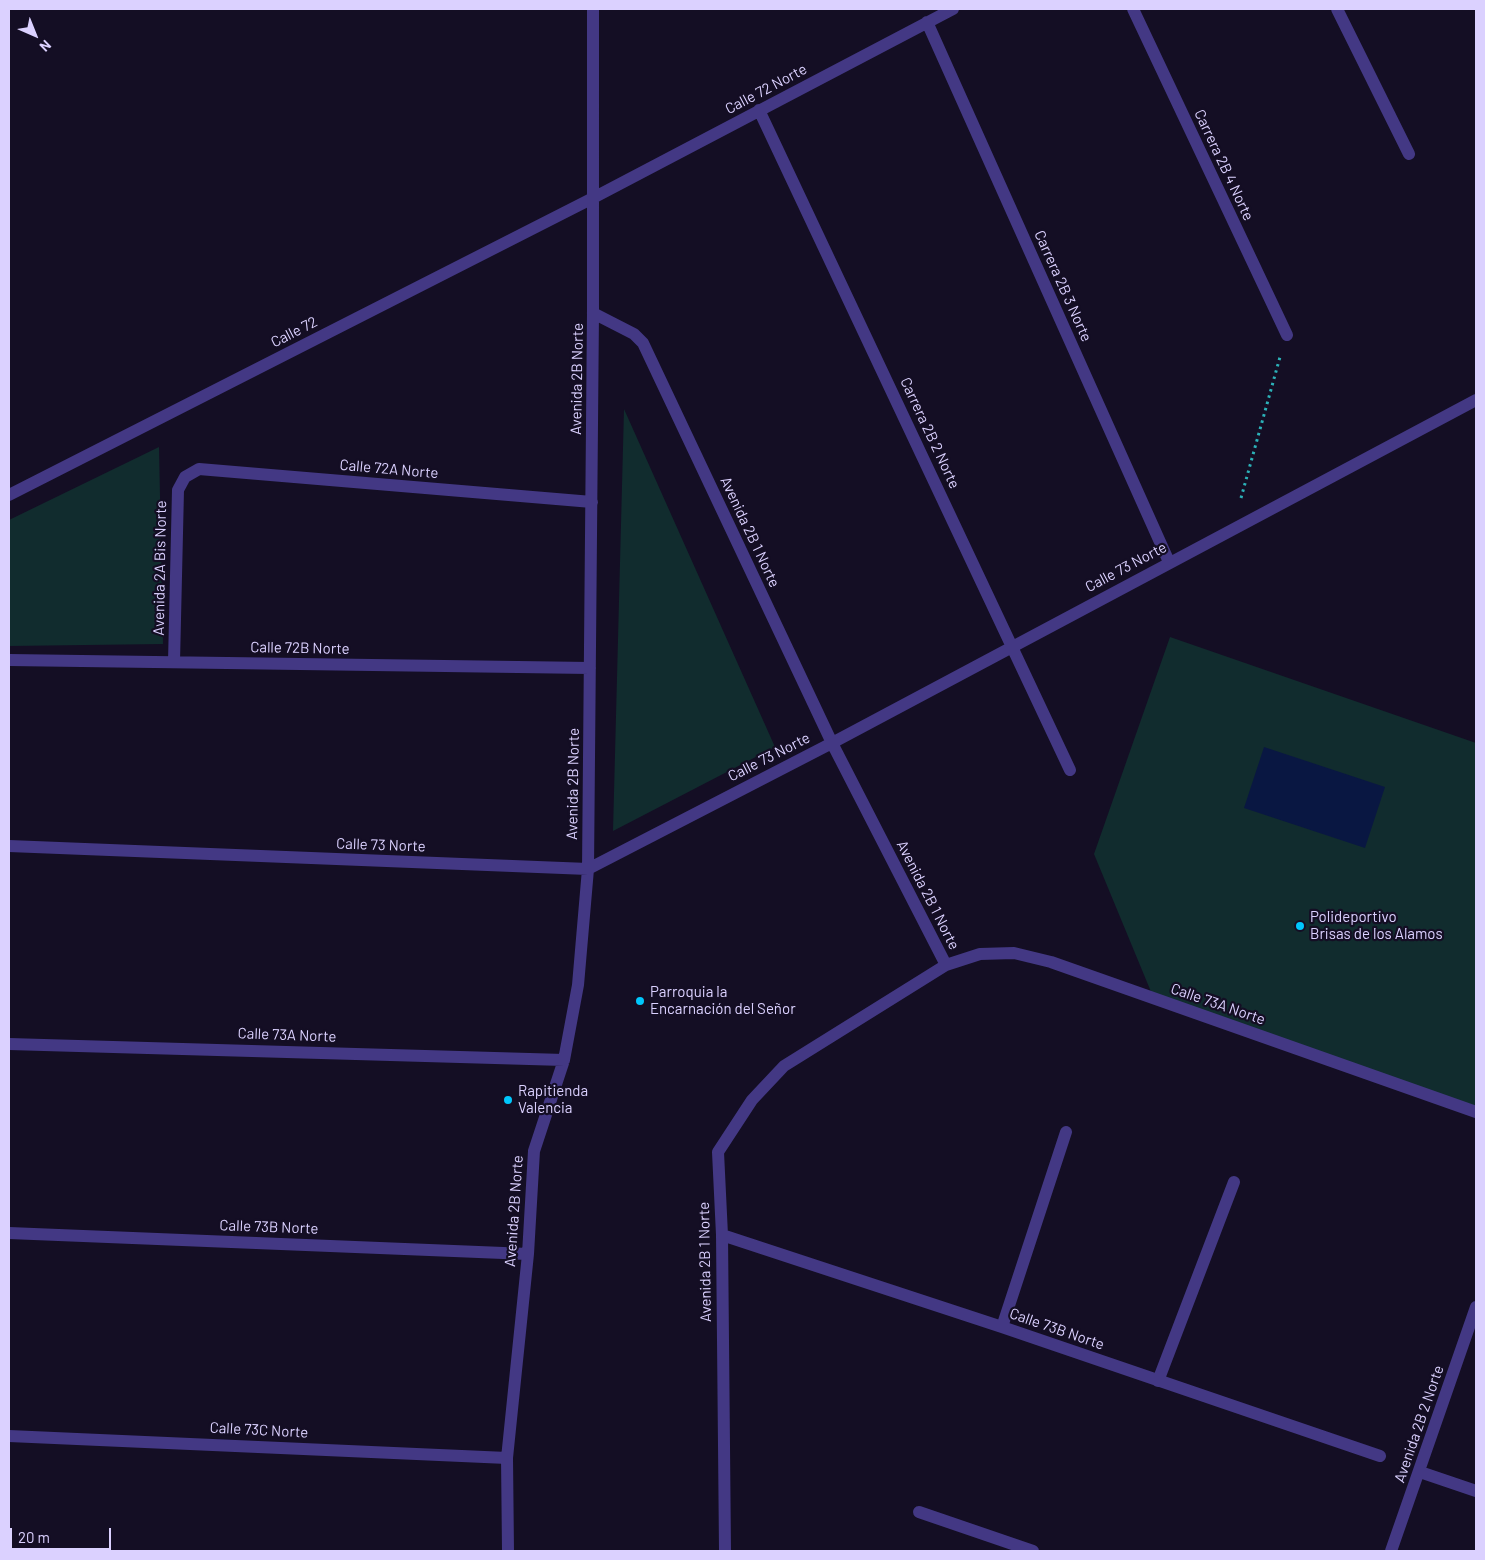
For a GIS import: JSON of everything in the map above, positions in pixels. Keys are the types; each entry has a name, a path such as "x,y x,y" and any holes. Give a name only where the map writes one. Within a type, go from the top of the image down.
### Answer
{"street":[{"name":"Avenida 2B Norte","path":"508,1551 507,1458 528,1254 534,1151 564,1060 578,985 588,869 594,314 594,9"},
{"name":"Calle 72 Norte","path":"593,198 953,9"},
{"name":"Carrera 2B 4 Norte","path":"1133,9 1287,335"},
{"path":"1337,9 1409,154"},
{"name":"Carrera 2B 3 Norte","path":"928,22 1169,562"},
{"name":"Carrera 2B 2 Norte","path":"759,110 1070,770"},
{"name":"Calle 72","path":"9,495 593,198"},
{"name":"Avenida 2B 1 Norte","path":"594,314 634,334 643,342 832,743 946,965 784,1066 752,1100 718,1152 722,1235 725,1551"},
{"name":"Calle 73 Norte","path":"9,846 588,869 832,743 1476,400"},
{"name":"Calle 72A Norte","path":"185,477 199,469 592,502"},
{"name":"Avenida 2A Bis Norte","path":"174,662 178,490 185,477"},
{"name":"Calle 72B Norte","path":"9,660 590,668"},
{"name":"Calle 73A Norte","path":"946,965 980,954 1014,953 1051,962 1476,1112"},
{"name":"Calle 73A Norte","path":"9,1044 564,1060"},
{"path":"1002,1327 1066,1132"},
{"path":"1158,1381 1234,1182"},
{"name":"Calle 73B Norte","path":"9,1233 528,1254"},
{"name":"Calle 73B Norte","path":"722,1235 1002,1327 1380,1456"},
{"name":"Avenida 2B 2 Norte","path":"1392,1551 1476,1308"},
{"name":"Calle 73C Norte","path":"9,1436 507,1458"},
{"path":"1420,1472 1476,1490"},
{"path":"919,1512 1033,1551"}],"path":[{"path":"1232,530 1287,335"}],"green space":[{"path":"624,409 775,747 613,831"},
{"path":"159,447 163,644 9,646 9,520"},
{"name":"Polideportivo Brisas de los Alamos","path":"1170,637 1476,743 1476,1112 1154,999 1094,854"}],"water":[{"path":"1264,747 1385,787 1365,848 1244,808"}],"place":[{"name":"Polideportivo Brisas de los Alamos","path":"1300,926"},
{"name":"Parroquia la Encarnación del Señor","path":"640,1001"},
{"name":"Rapitienda Valencia","path":"508,1100"}]}
